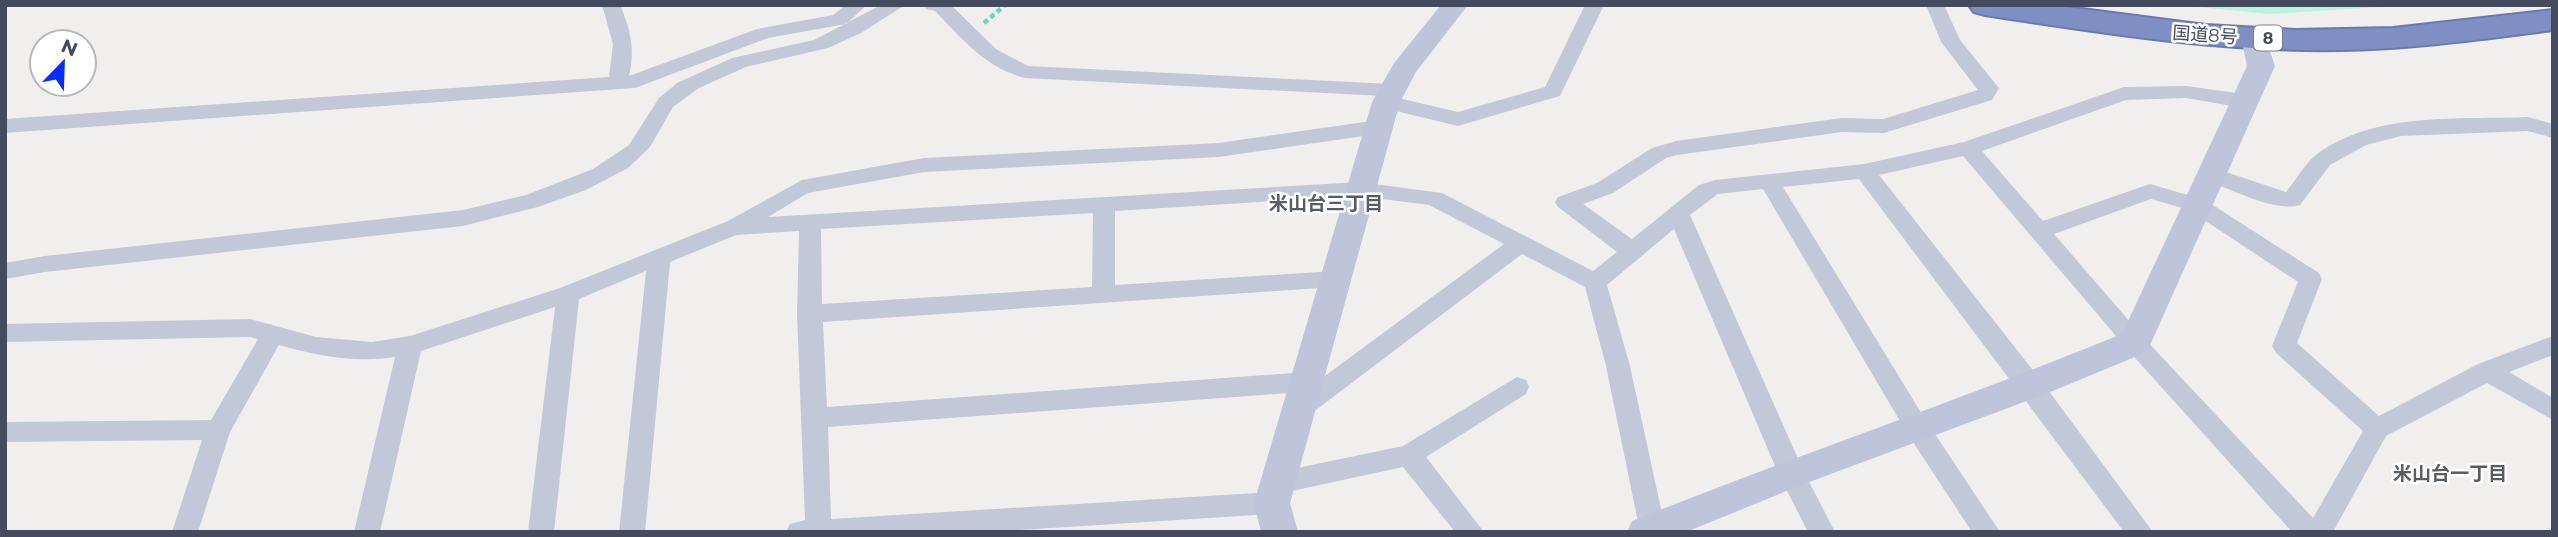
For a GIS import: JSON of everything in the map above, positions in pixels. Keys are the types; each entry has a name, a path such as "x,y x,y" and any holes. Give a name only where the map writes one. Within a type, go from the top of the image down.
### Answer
{"highway":[{"name":"国道8号","path":"1985,5 2172,33 2341,40 2449,33 2553,20"}],"street":[{"path":"611,5 621,28 625,55 617,83"},
{"path":"5,126 635,82 764,33 839,20 858,5"},
{"path":"5,271 58,262 463,218 522,206 580,183 619,163 643,142 655,115 682,89 729,65 814,47 896,5"},
{"path":"933,5 941,6 977,46 1002,64 1025,72 1385,106 1458,120 1553,91 1595,5"},
{"path":"1277,506 1302,395 1385,106 1404,69 1455,5"},
{"path":"1632,251 1566,202 1605,188 1659,153 1676,148 1842,125 1884,126 1985,95 1989,88 1951,42 1935,5"},
{"path":"733,227 810,225 1359,189 1434,198 1595,282 1618,366 1650,531 1791,473 2031,386 2135,343 2261,66 2254,37"},
{"path":"1595,282 1678,212 1716,187 1864,171 1968,148 2124,94 2186,92 2244,101"},
{"path":"5,333 250,328 317,346 349,351 372,351 411,345 568,295 733,227 802,187 924,165 1219,150 1385,106"},
{"path":"2211,174 2279,199 2292,200 2323,160 2359,140 2400,129 2528,124 2553,131"},
{"path":"1968,148 2135,343 2309,532"},
{"path":"1864,171 2140,532"},
{"path":"1769,181 1916,426 1987,532"},
{"path":"2039,231 2150,191 2197,205 2311,279 2284,346 2377,429"},
{"path":"1104,205 1104,295"},
{"path":"1678,212 1791,473 1822,532"},
{"path":"810,225 809,314 817,418 818,532"},
{"path":"817,418 1302,395 1522,242"},
{"path":"632,532 659,258"},
{"path":"809,314 1335,279"},
{"path":"541,532 568,295"},
{"path":"185,532 218,430 273,334"},
{"path":"368,532 411,345"},
{"path":"2319,532 2377,429 2487,371 2553,345"},
{"path":"2487,371 2553,410"},
{"path":"799,532 1277,506 1409,455 1517,387"},
{"path":"5,432 218,430"},
{"path":"1409,455 1471,532"}],"path":[{"path":"969,36 1005,5"}],"green space":[{"path":"2176,5 2414,5 2269,14"}],"district":[{"name":"米山台三丁目","path":"1326,203"},
{"name":"米山台一丁目","path":"2450,473"}]}
